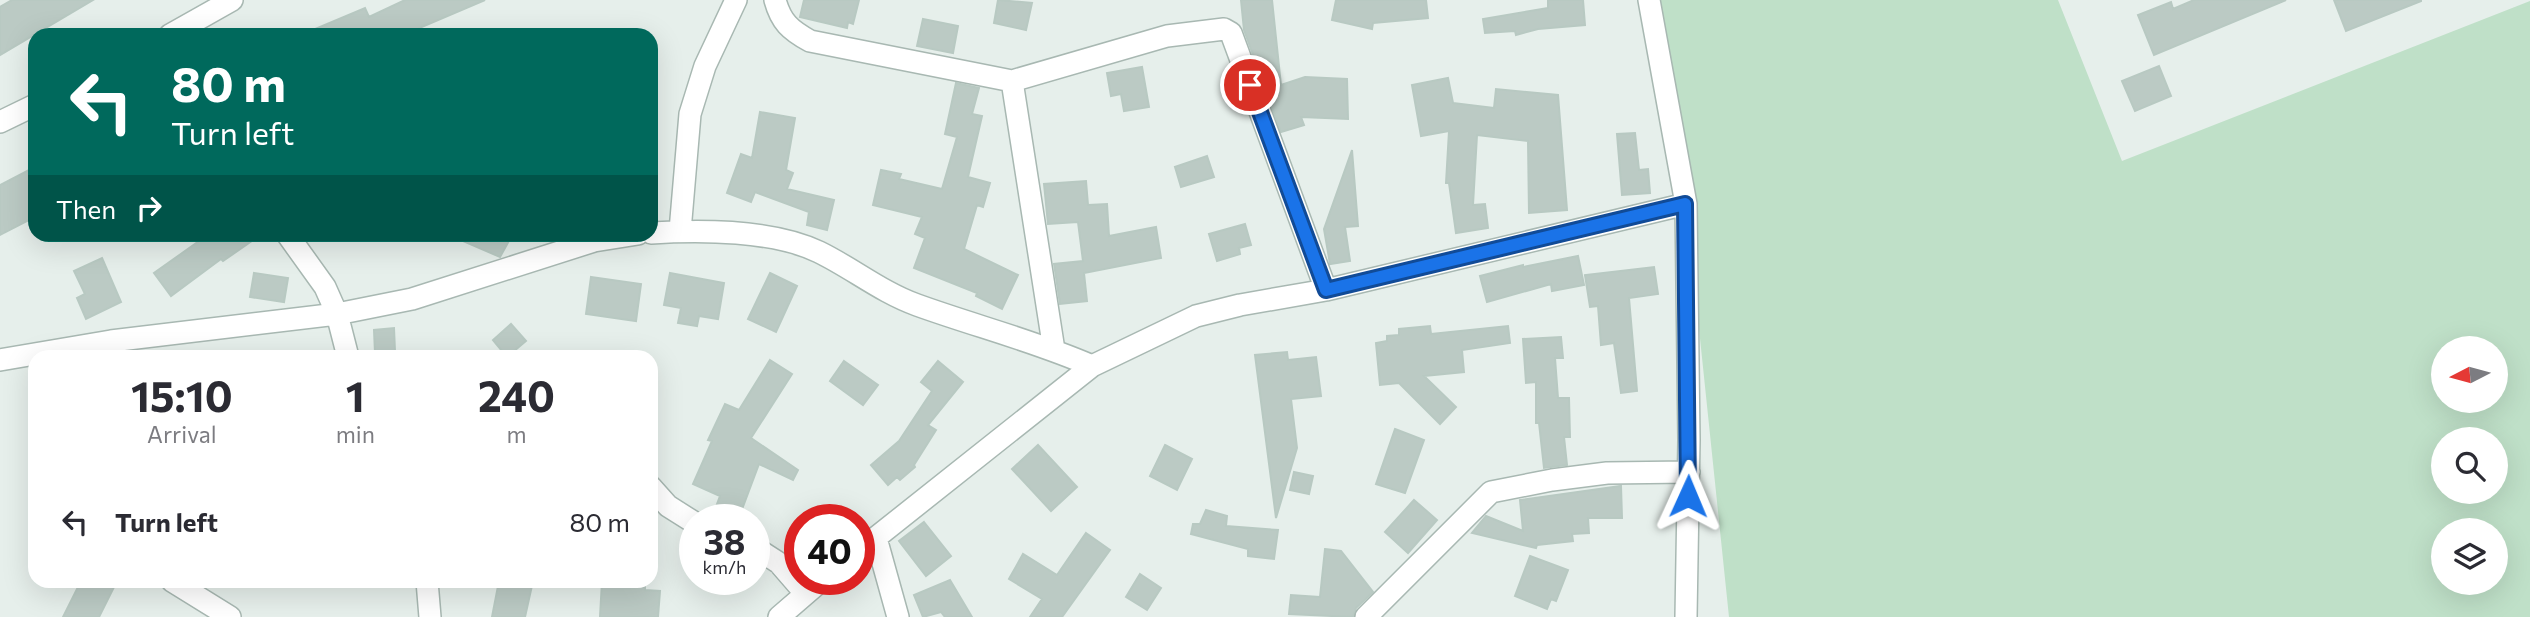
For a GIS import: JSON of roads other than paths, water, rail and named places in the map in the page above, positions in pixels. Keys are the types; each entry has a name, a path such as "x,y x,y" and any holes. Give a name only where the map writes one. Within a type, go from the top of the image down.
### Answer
{"street":[{"path":"182,28 232,0"},
{"path":"680,231 690,114 705,66 736,0"},
{"path":"775,0 780,19 792,31 810,41 1012,81 1167,36 1215,28 1231,33 1326,290"},
{"path":"1649,0 1685,204 1689,472 1686,617"},
{"path":"1012,81 1054,350"},
{"path":"0,122 28,108"},
{"path":"875,539 1092,366 1196,316 1240,304 1326,290 1685,204"},
{"path":"658,233 680,231 788,240 816,251 914,304 1054,350 1092,366"},
{"path":"293,242 312,267 337,314 346,350"},
{"path":"71,350 111,341 337,314 412,299 593,242"},
{"path":"0,360 28,357"},
{"path":"1366,617 1491,492 1607,473 1689,472"},
{"path":"658,495 679,513"},
{"path":"770,557 784,569"},
{"path":"875,562 898,617"},
{"path":"178,588 198,609 230,617"},
{"path":"428,588 430,617"},
{"path":"779,617 803,595"}]}
